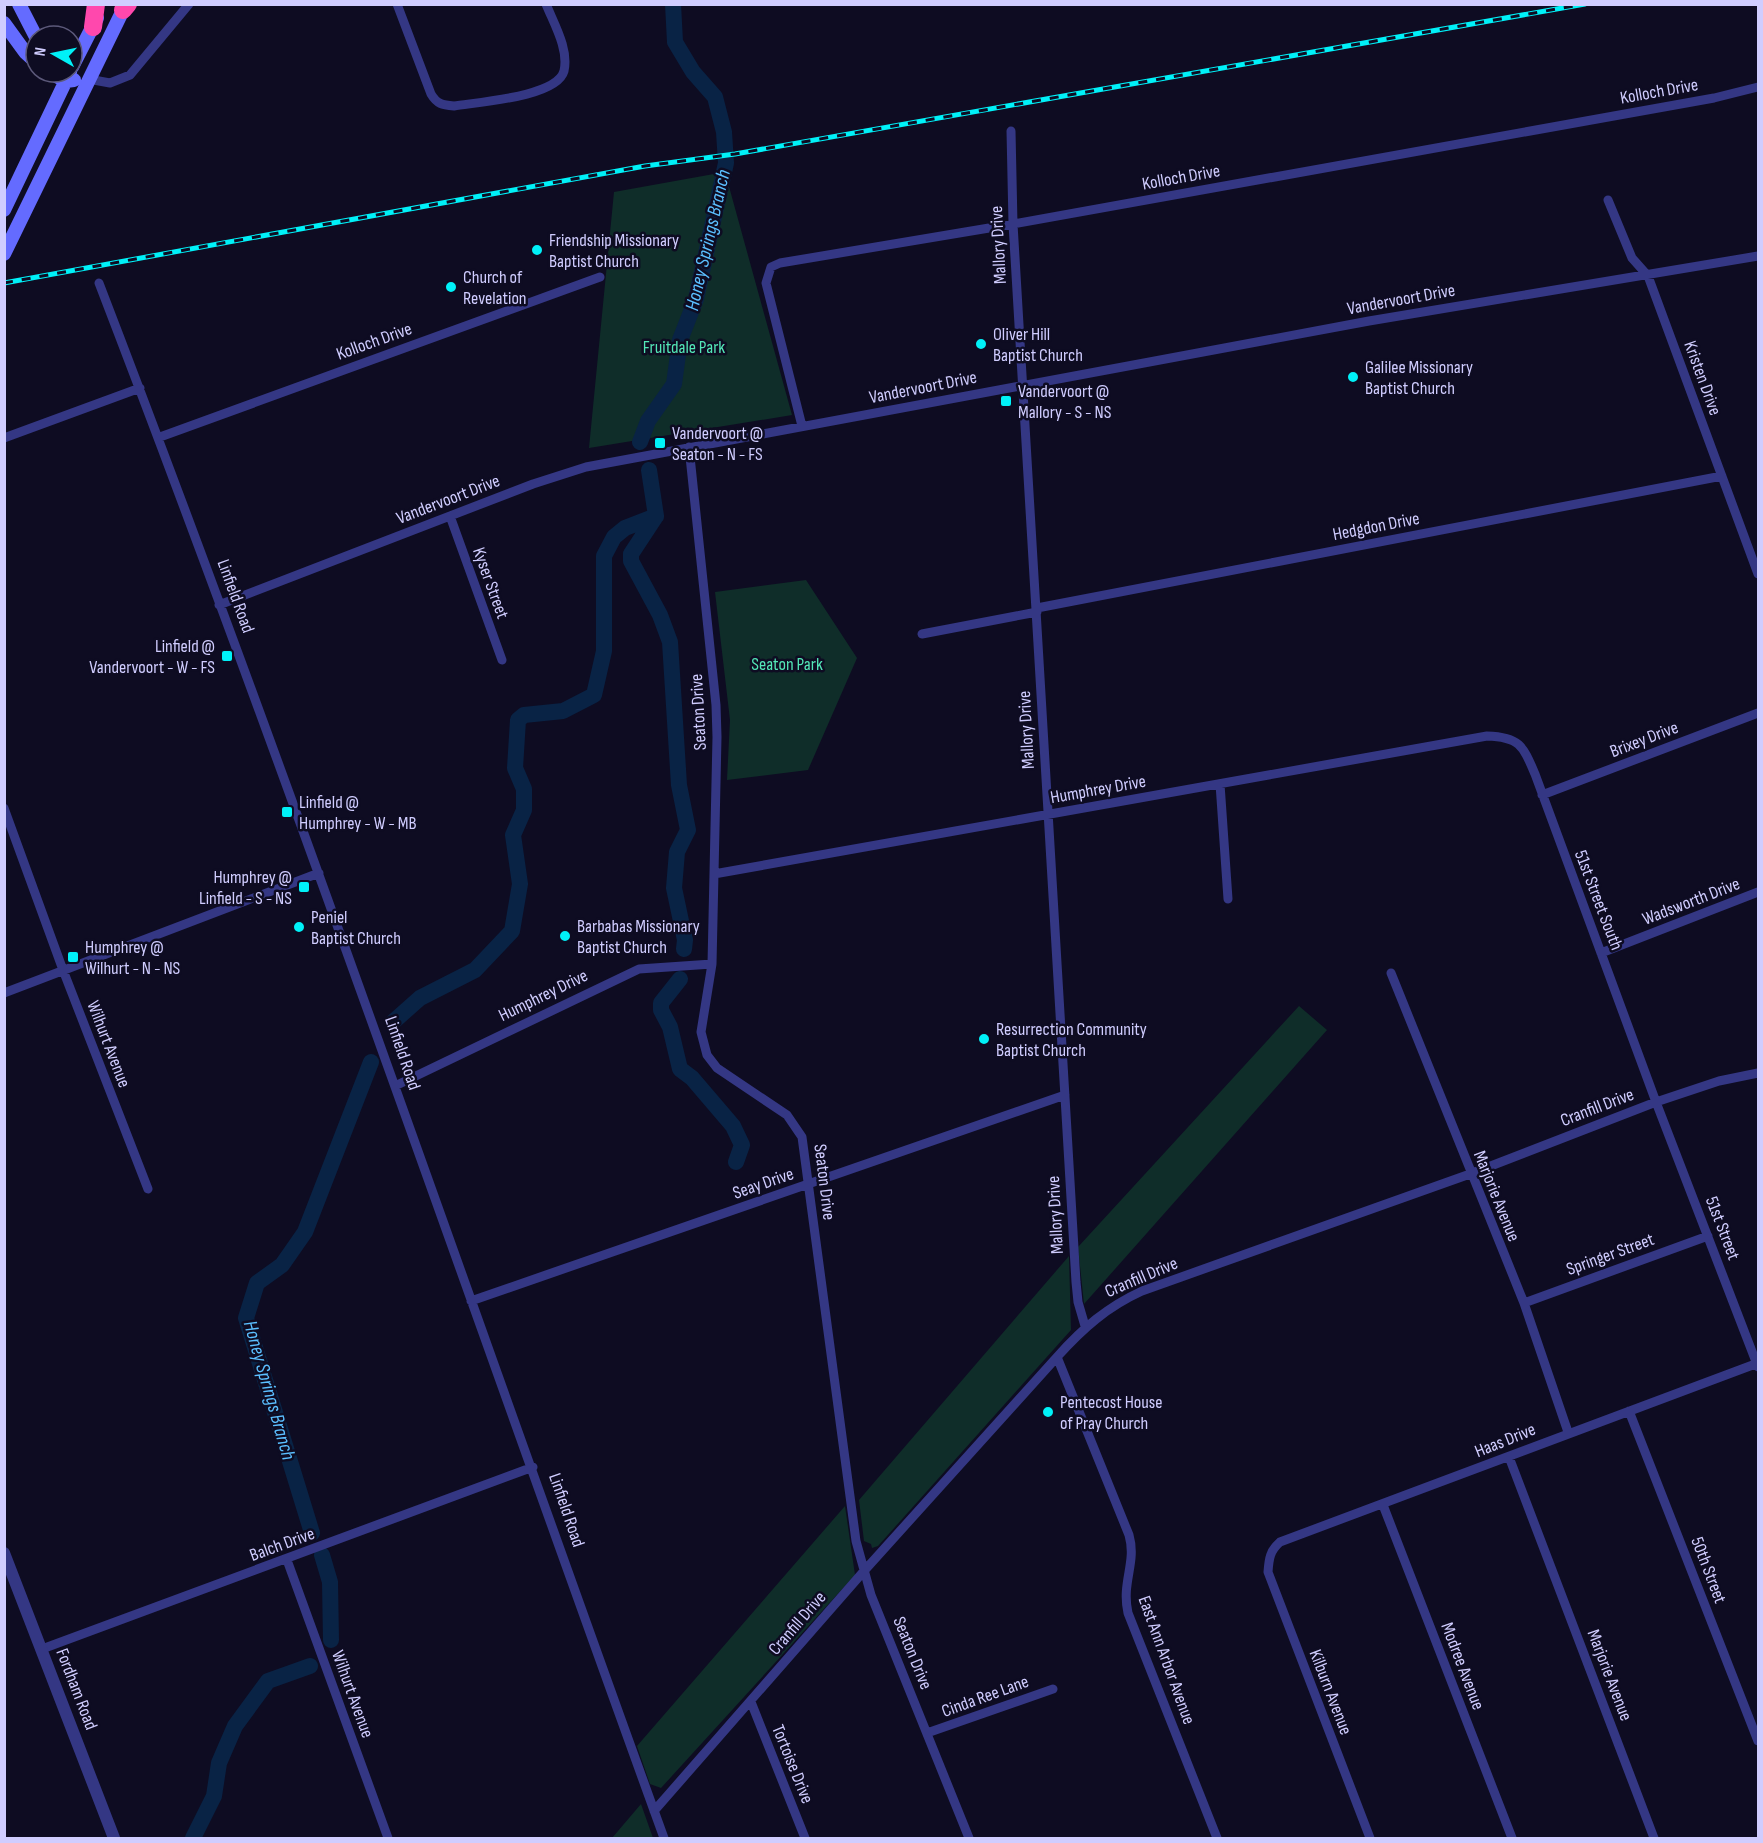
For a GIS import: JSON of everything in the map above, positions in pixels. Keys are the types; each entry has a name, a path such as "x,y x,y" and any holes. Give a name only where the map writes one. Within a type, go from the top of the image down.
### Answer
{"highway":[{"path":"93,27 96,4"}],"main road":[{"path":"19,4 29,24"},
{"path":"84,45 104,4"},
{"path":"4,254 125,6"},
{"path":"4,23 9,41 24,53"},
{"path":"84,77 88,79"},
{"path":"4,210 64,84"}],"street":[{"path":"88,79 110,83 130,75 189,4"},
{"path":"397,4 435,101 443,105 454,106 549,87 564,72 563,47 546,4"},
{"name":"Kolloch Drive","path":"802,426 766,283 771,267 780,263 1013,224 1714,98 1758,87"},
{"name":"Mallory Drive","path":"1011,131 1013,224 1047,815 1077,1292 1085,1326"},
{"name":"Kristen Drive","path":"1608,200 1632,258 1648,276 1758,574"},
{"name":"Vandervoort Drive","path":"219,605 562,474 689,447 1378,319 1758,256"},
{"name":"Kolloch Drive","path":"160,437 600,277"},
{"name":"Linfield Road","path":"99,282 160,437 219,605 319,873 664,1839"},
{"path":"4,438 140,388"},
{"name":"Seaton Drive","path":"689,447 716,705 712,964 701,1024 707,1055 728,1077 787,1115 802,1137 856,1541 864,1571 969,1839"},
{"name":"Hedgdon Drive","path":"922,634 1722,476"},
{"name":"Kyser Street","path":"450,516 502,660"},
{"name":"Brixey Drive","path":"1542,795 1758,713"},
{"name":"Humphrey Drive","path":"714,874 1487,736"},
{"name":"51st Street South","path":"1487,736 1513,740 1523,747 1656,1102"},
{"path":"1220,783 1228,899"},
{"name":"Wilhurt Avenue","path":"4,808 63,970 148,1189"},
{"path":"4,993 319,873"},
{"name":"Wadsworth Drive","path":"1601,953 1758,892"},
{"name":"Humphrey Drive","path":"395,1086 639,969 659,965 712,964"},
{"name":"Marjorie Avenue","path":"1391,973 1470,1174 1524,1303 1569,1432"},
{"name":"Cranfill Drive","path":"654,1811 864,1571 1057,1356 1085,1326 1110,1306 1142,1291 1470,1174 1656,1102 1719,1081 1758,1073"},
{"name":"Seay Drive","path":"471,1301 1065,1095"},
{"name":"51st Street","path":"1656,1102 1758,1364"},
{"name":"Springer Street","path":"1524,1303 1708,1236"},
{"name":"East Ann Arbor Avenue","path":"1057,1356 1129,1535 1132,1557 1125,1587 1128,1613 1217,1839"},
{"name":"Haas Drive","path":"1269,1556 1280,1542 1383,1505 1569,1432 1758,1364"},
{"name":"50th Street","path":"1629,1411 1758,1741"},
{"name":"Marjorie Avenue","path":"1509,1457 1654,1839"},
{"name":"Balch Drive","path":"42,1649 533,1467"},
{"name":"Modree Avenue","path":"1383,1505 1512,1839"},
{"name":"Fordham Road","path":"4,1553 114,1839"},
{"name":"Kilburn Avenue","path":"1269,1556 1268,1572 1370,1839"},
{"name":"Wilhurt Avenue","path":"287,1560 387,1839"},
{"name":"Cinda Ree Lane","path":"927,1734 1053,1689"},
{"name":"Tortoise Drive","path":"751,1702 805,1839"}],"green space":[{"name":"Fruitdale Park","path":"725,172 792,415 589,448 614,192"},
{"name":"Seaton Park","path":"806,580 857,658 808,770 727,780 730,720 715,592"},
{"path":"1299,1006 1327,1030 1084,1304 1078,1247"},
{"path":"1069,1256 1071,1330 878,1546 872,1548 871,1544 864,1541 859,1500"},
{"path":"845,1506 855,1575 661,1788 650,1784 637,1746"},
{"path":"641,1804 653,1838 612,1838"}],"waterway":[{"name":"Honey Springs Branch","path":"640,442 648,421 674,384 680,340 696,299 726,163 724,132 715,97 693,72 675,42 673,4"},
{"name":"Honey Springs Branch","path":"393,1022 420,998 475,970 512,931 520,884 513,835 524,810 524,789 515,768 518,720 524,715 563,711 594,695 604,651 604,556 614,537 625,528 656,516 649,470"},
{"path":"656,516 631,554 631,561 660,615 670,642 679,785 688,830 677,852 674,888 685,940 684,949"},
{"path":"680,979 661,1003 661,1010 670,1027 680,1069 692,1078 733,1126 742,1145 736,1162"},
{"name":"Honey Springs Branch","path":"312,1533 246,1318 257,1283 282,1265 305,1232 371,1062"},
{"name":"Honey Springs Branch","path":"322,1555 330,1582 331,1640"},
{"name":"Honey Springs Branch","path":"193,1838 214,1796 219,1763 235,1726 268,1681 310,1666"}],"railway":[{"path":"4,283 645,166 735,154 1585,4"}],"place":[{"name":"Friendship Missionary Baptist Church","path":"537,250"},
{"name":"Church of Revelation","path":"451,287"},
{"name":"Oliver Hill Baptist Church","path":"981,344"},
{"name":"Galilee Missionary Baptist Church","path":"1353,377"},
{"name":"Vandervoort @ Mallory - S - NS","path":"1006,401"},
{"name":"Vandervoort @ Seaton - N - FS","path":"660,443"},
{"name":"Linfield @ Vandervoort - W - FS","path":"227,656"},
{"name":"Linfield @ Humphrey - W - MB","path":"287,812"},
{"name":"Humphrey @ Linfield - S - NS","path":"304,887"},
{"name":"Peniel Baptist Church","path":"299,927"},
{"name":"Barbabas Missionary Baptist Church","path":"565,936"},
{"name":"Humphrey @ Wilhurt - N - NS","path":"73,957"},
{"name":"Resurrection Community Baptist Church","path":"984,1039"},
{"name":"Pentecost House of Pray Church","path":"1048,1412"}]}
